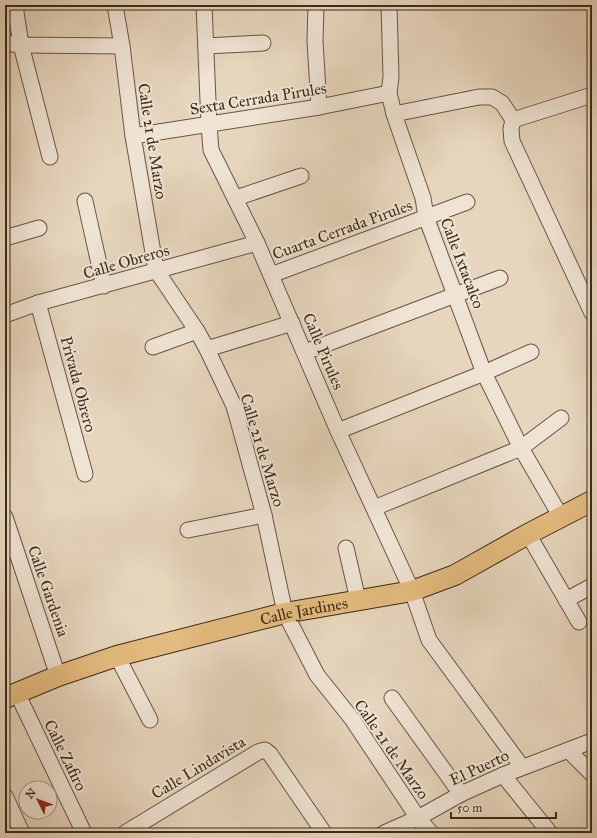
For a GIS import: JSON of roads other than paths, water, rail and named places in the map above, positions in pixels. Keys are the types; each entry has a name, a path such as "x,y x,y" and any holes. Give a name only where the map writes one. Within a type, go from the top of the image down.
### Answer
{"main road":[{"name":"Calle Jardines","path":"11,695 58,676 117,656 285,613 412,590 455,575 528,534 592,501"}],"street":[{"path":"15,5 21,45 50,157"},
{"name":"Calle 21 de Marzo","path":"115,5 122,46 133,136 156,270 197,331 234,406 264,515 285,613 317,675 352,720 418,818 431,833"},
{"name":"Calle Pirules","path":"204,5 208,125 211,150 257,243 338,431 412,590 429,640 522,767"},
{"path":"316,5 315,41 319,107"},
{"name":"Calle Ixtacalco","path":"389,5 391,77 389,93 394,114 423,198 426,217 484,373 521,448 560,517"},
{"path":"5,43 21,45 122,46"},
{"path":"206,46 263,43"},
{"name":"Sexta Cerrada Pirules","path":"133,136 319,107 389,93"},
{"path":"513,120 592,95"},
{"path":"394,114 479,97 492,97 502,104 513,120 511,129 512,141 592,313"},
{"path":"236,198 301,176"},
{"path":"85,202 104,286"},
{"name":"Cuarta Cerrada Pirules","path":"270,275 467,202"},
{"path":"5,238 39,228"},
{"name":"Calle Obreros","path":"5,314 156,270 257,243"},
{"path":"305,352 500,278"},
{"name":"Privada Obrero","path":"38,304 85,474"},
{"path":"207,349 292,323"},
{"path":"153,348 197,331"},
{"path":"338,431 484,373 531,352"},
{"path":"374,508 521,448 561,418"},
{"path":"188,530 264,515"},
{"name":"Calle Gardenia","path":"5,517 58,676"},
{"path":"528,534 580,622"},
{"path":"346,548 358,600"},
{"path":"566,600 592,586"},
{"path":"117,656 150,720"},
{"name":"Calle Zafiro","path":"11,695 84,833"},
{"path":"392,698 461,794"},
{"name":"El Puerto","path":"384,833 418,818 461,794 502,775 569,751 592,741"},
{"name":"Calle Lindavista","path":"125,833 258,752 265,750 270,754 324,833"},
{"path":"569,751 592,774"},
{"path":"502,775 550,833"},
{"path":"5,796 22,833"}]}
